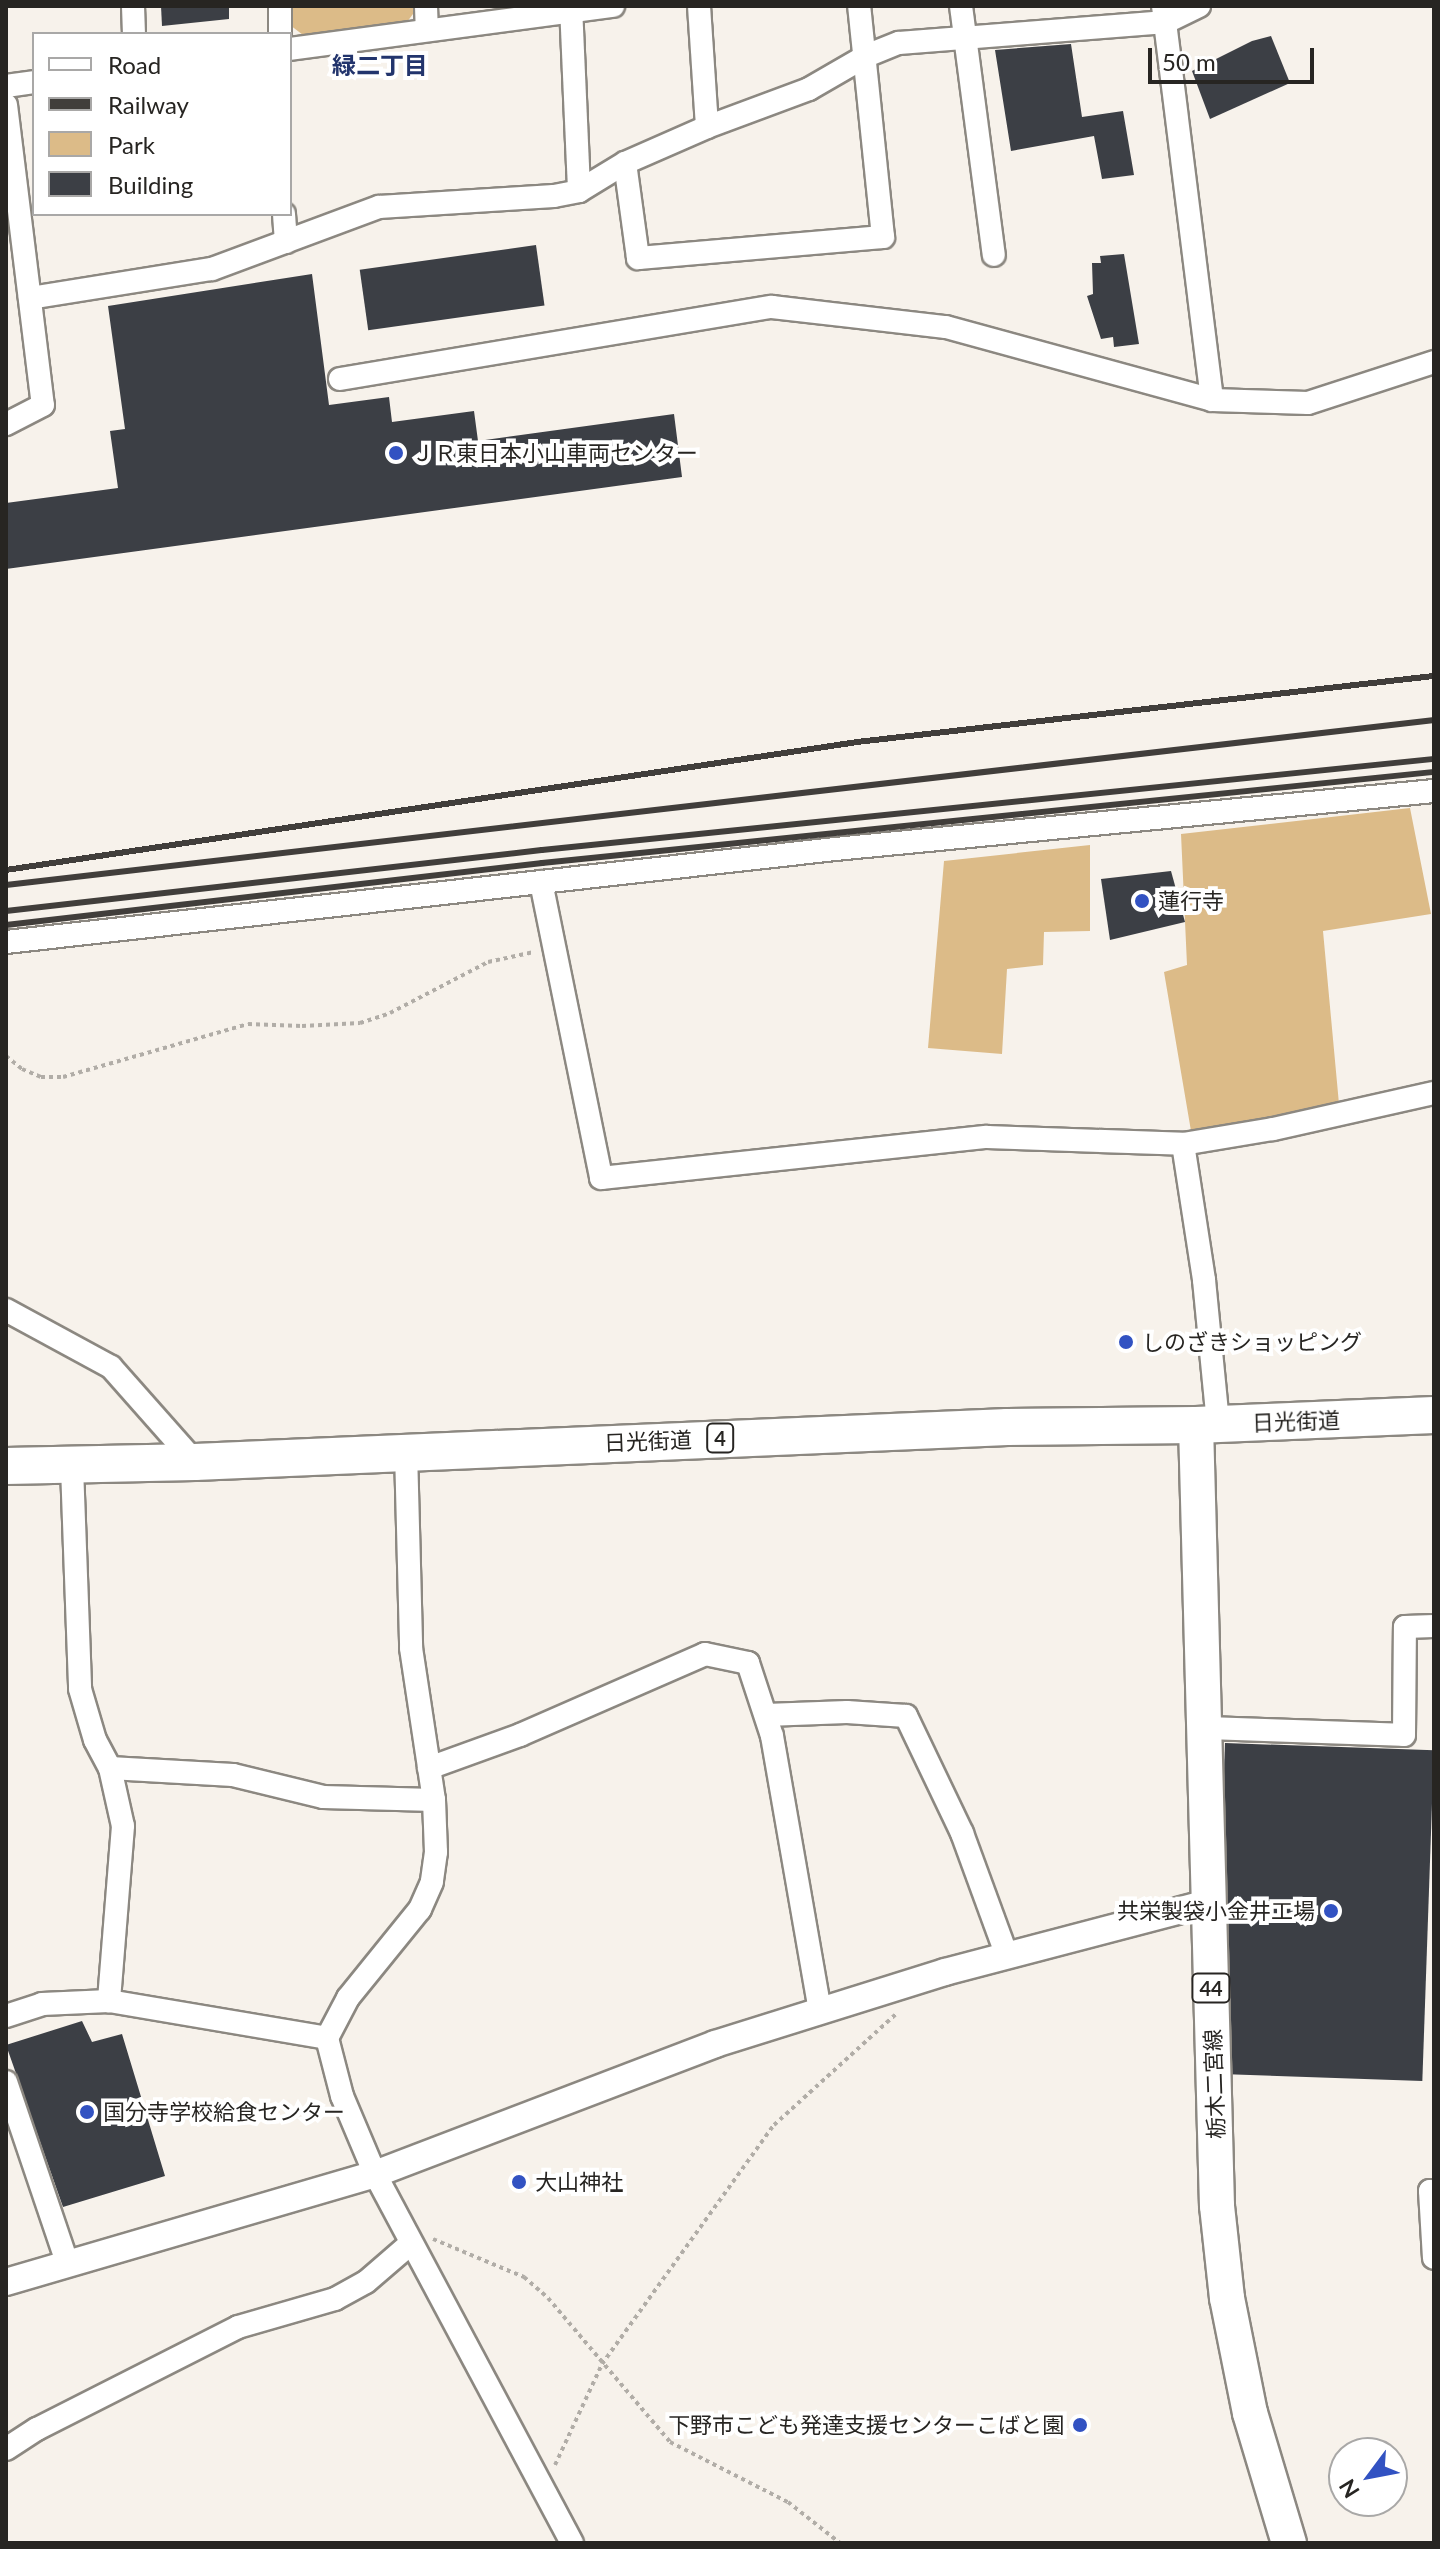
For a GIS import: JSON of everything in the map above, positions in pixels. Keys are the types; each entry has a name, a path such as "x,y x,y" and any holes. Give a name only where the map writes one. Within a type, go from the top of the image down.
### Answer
{"highway":[{"name":"日光街道","path":"6,1466 72,1467 1007,1427 1207,1425 1434,1415"}],"main road":[{"name":"栃木二宮線","path":"1207,1425 1204,1728 1217,2206 1227,2298 1250,2413 1289,2543"}],"street":[{"path":"133,6 134,32"},
{"path":"280,6 280,32"},
{"path":"426,6 427,30"},
{"path":"292,49 613,6"},
{"path":"699,6 707,127"},
{"path":"625,163 638,258 883,237 859,6"},
{"path":"961,6 994,255"},
{"path":"30,298 212,269 379,207 554,196 579,191 625,163 707,127 809,89 866,56 899,43 1164,14 1199,6"},
{"path":"571,10 579,191"},
{"path":"1164,14 1212,400"},
{"path":"6,86 32,82"},
{"path":"6,105 25,186 30,298 43,405 6,424"},
{"path":"284,216 286,242"},
{"path":"340,379 772,307 946,327 1212,400 1308,403 1434,362"},
{"path":"6,942 541,882 1434,791"},
{"path":"541,882 601,1178 987,1137 1183,1144 1273,1129 1434,1093"},
{"path":"1183,1144 1204,1280 1207,1425"},
{"path":"6,1310 111,1367 195,1462"},
{"path":"406,1451 411,1648 434,1800 436,1852 426,1897 348,1998 327,2038 342,2096 375,2174 572,2543"},
{"path":"72,1467 80,1689 95,1740 110,1768 123,1826 109,2001"},
{"path":"1204,1728 1404,1735 1405,1627 1434,1626"},
{"path":"429,1768 520,1735 705,1654 748,1663 772,1736 820,2011"},
{"path":"766,1715 847,1712 906,1716 962,1833 1007,1956"},
{"path":"110,1768 233,1775 323,1797 434,1800"},
{"path":"6,2282 375,2174 700,2049 820,2011 1007,1956 1208,1903"},
{"path":"6,2016 42,2004 109,2001 327,2038"},
{"path":"6,2082 68,2265"},
{"path":"1434,2192 1430,2191 1434,2258"},
{"path":"6,2449 37,2429 238,2327 335,2299 366,2282 407,2238"}],"path":[{"path":"6,1056 22,1069 41,1077 63,1077 248,1024 360,1023 390,1013 488,962 552,948"},
{"path":"544,2489 602,2364 774,2125 900,2010"},
{"path":"407,2238 421,2235 524,2277 548,2298 670,2442 788,2502 840,2543"}],"green space":[{"path":"289,6 416,6 416,10 407,22 303,35 290,25"},
{"path":"1410,808 1431,914 1323,931 1339,1104 1191,1131 1164,972 1187,965 1181,834"},
{"path":"1090,845 1090,931 1044,932 1043,965 1007,969 1002,1054 928,1048 944,861"}],"building":[{"path":"161,6 229,6 229,19 162,26"},
{"path":"1271,36 1290,83 1210,119 1192,71 1252,41"},
{"path":"1071,44 1082,117 1123,111 1134,175 1102,179 1094,136 1011,151 995,50"},
{"path":"536,245 544,305 368,330 360,270"},
{"path":"1124,254 1139,344 1114,347 1113,337 1101,339 1087,296 1093,294 1092,263 1101,263 1100,256"},
{"name":"ＪＲ東日本小山車両センター","path":"312,274 329,405 389,397 392,422 474,411 478,441 674,414 682,477 6,569 6,503 118,488 110,431 125,429 108,306"},
{"name":"蓮行寺","path":"1171,871 1185,922 1110,940 1101,879"},
{"name":"共栄製袋小金井工場","path":"1225,1743 1434,1750 1422,2081 1213,2074"},
{"name":"国分寺学校給食センター","path":"82,2021 92,2042 122,2034 165,2176 63,2207 6,2045"}],"railway":[{"path":"6,870 857,742 1434,676"},
{"path":"6,885 1434,720"},
{"path":"6,911 542,850 1434,759"},
{"path":"6,925 542,863 1434,772"}],"place":[{"name":"ＪＲ東日本小山車両センター","path":"396,453"},
{"name":"蓮行寺","path":"1142,901"},
{"name":"しのざきショッピング","path":"1126,1342"},
{"name":"共栄製袋小金井工場","path":"1331,1911"},
{"name":"国分寺学校給食センター","path":"87,2112"},
{"name":"大山神社","path":"519,2182"},
{"name":"下野市こども発達支援センターこばと園","path":"1080,2425"}],"district":[{"name":"緑二丁目","path":"380,65"}]}
